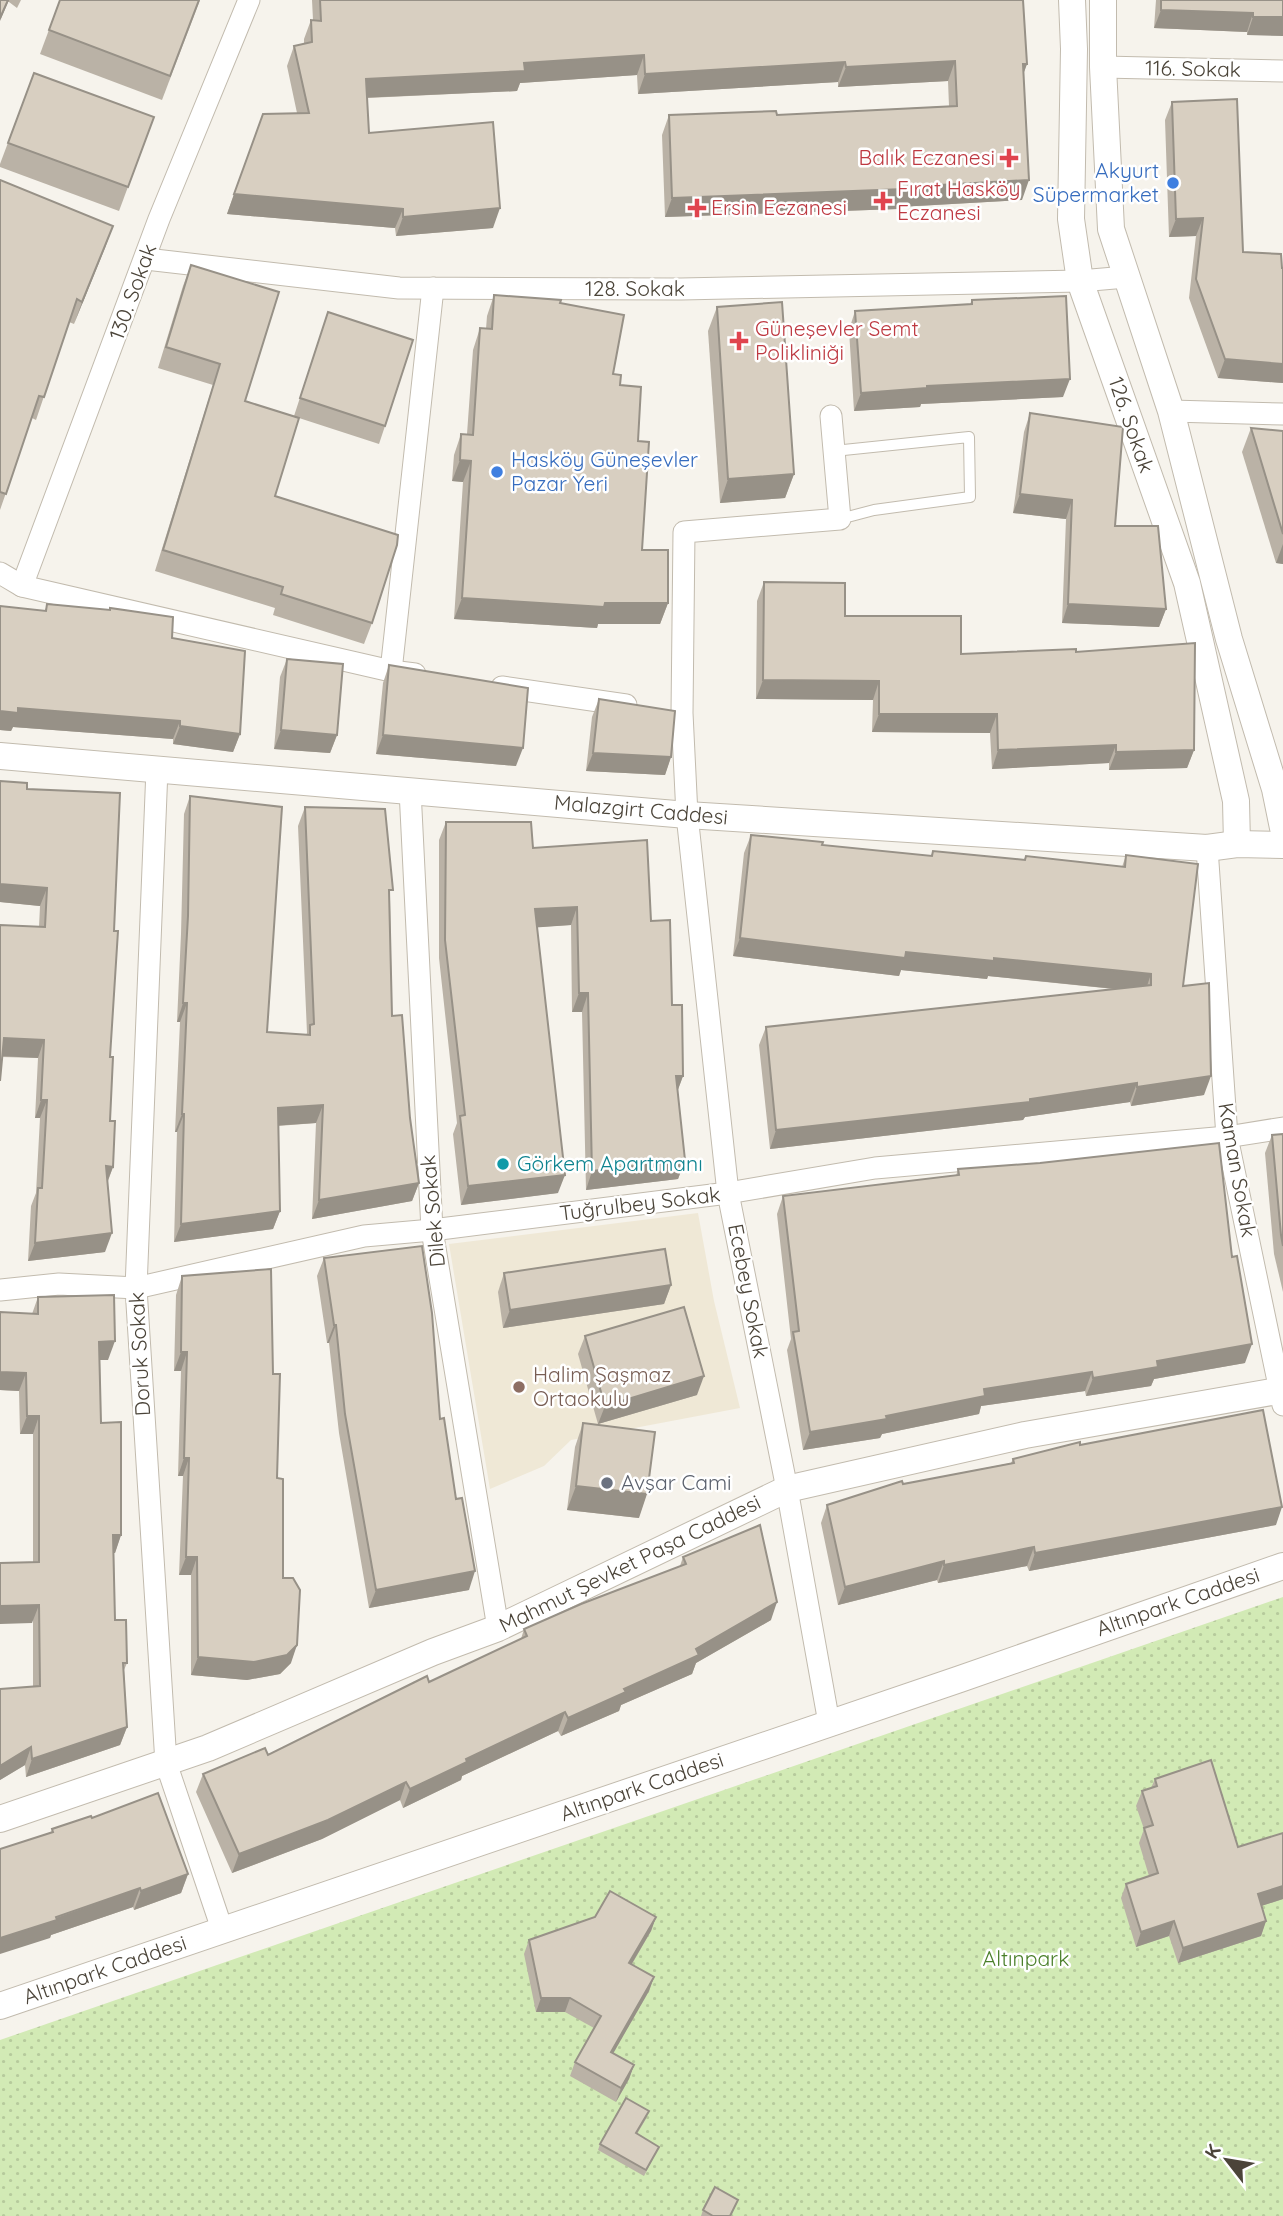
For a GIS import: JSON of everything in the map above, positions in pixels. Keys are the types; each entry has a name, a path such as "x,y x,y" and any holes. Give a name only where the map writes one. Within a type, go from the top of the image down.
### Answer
{"street":[{"name":"130. Sokak","path":"22,586 159,219 249,0"},
{"name":"126. Sokak","path":"1072,0 1074,49 1071,219 1080,281 1187,583 1236,801 1237,844"},
{"name":"126. Sokak","path":"1103,0 1103,66 1111,229 1171,411 1228,639 1275,789 1283,828"},
{"name":"116. Sokak","path":"1103,66 1283,71"},
{"name":"128. Sokak","path":"146,259 399,288 681,289 1080,281 1126,277"},
{"path":"391,671 433,288"},
{"path":"1171,411 1283,414"},
{"path":"831,416 840,519"},
{"name":"Ecebey Sokak","path":"829,1723 787,1489 728,1193 687,815 682,713 684,533 840,519"},
{"path":"0,573 22,586 391,671 430,676"},
{"path":"483,684 682,713"},
{"name":"Malazgirt Caddesi","path":"0,757 687,815 1207,848 1237,844 1283,845"},
{"name":"Doruk Sokak","path":"157,769 136,1289 166,1763 222,1929"},
{"name":"Dilek Sokak","path":"410,790 432,1230 498,1628"},
{"name":"Kaman Sokak","path":"1207,848 1227,1137 1282,1396"},
{"name":"Tuğrulbey Sokak","path":"0,1290 59,1284 136,1289 365,1236 728,1193 875,1168 1227,1137 1283,1128"},
{"name":"Mahmut Şevket Paşa Caddesi","path":"0,1819 208,1748 433,1652 498,1628 787,1489 1025,1435 1282,1396"},
{"name":"Altınpark Caddesi","path":"0,2006 1283,1566"}],"lane":[{"path":"834,451 969,437 971,497 874,510 840,519"}],"shaded area":[{"name":"Halim Şaşmaz Ortaokulu","path":"698,1213 714,1301 740,1408 571,1440 544,1466 490,1489 449,1244"}],"green space":[{"name":"Altınpark","path":"1283,1597 1283,2216 0,2216 0,2040"}],"building":[{"path":"0,0 8,0 0,18"},
{"path":"60,0 199,0 170,76 49,30"},
{"path":"320,0 1023,0 1027,64 1023,64 1029,180 905,189 672,198 669,115 776,111 777,115 957,106 955,61 846,67 845,62 645,74 644,55 524,63 525,71 366,79 369,133 493,122 500,208 403,217 403,209 234,194 263,114 309,113 294,46 312,42 311,20 321,21"},
{"path":"1161,0 1283,0 1283,17 1253,17 1253,13 1161,10"},
{"path":"34,73 154,117 128,187 8,143"},
{"path":"1237,99 1243,252 1281,254 1283,364 1225,359 1196,279 1203,218 1176,219 1172,102"},
{"path":"0,180 113,226 82,302 77,299 44,397 39,396 6,494 0,492"},
{"path":"191,265 279,292 245,401 299,418 275,496 398,535 372,623 281,594 283,587 163,550 220,364 166,347"},
{"name":"Hasköy Güneşevler Pazar Yeri","path":"494,295 561,300 560,303 624,315 613,374 621,375 620,385 641,387 638,441 649,442 642,550 668,550 668,603 605,603 604,607 462,598 471,461 460,460 461,434 473,435 480,328 492,329"},
{"path":"1066,296 1070,379 927,386 861,393 855,311 972,304 972,300"},
{"path":"782,302 794,474 728,479 717,307"},
{"path":"328,312 413,340 385,426 300,398"},
{"path":"1030,413 1123,427 1115,526 1158,526 1166,609 1068,604 1072,500 1020,494"},
{"path":"1251,428 1283,431 1283,534"},
{"path":"764,582 845,583 845,616 961,616 961,654 1076,649 1076,652 1195,643 1194,750 1116,752 1116,745 998,750 997,714 879,714 879,681 763,680"},
{"path":"47,604 110,608 173,617 172,638 245,651 240,734 180,726 180,721 18,708 18,713 0,711 0,606 46,611"},
{"path":"287,659 343,664 337,735 281,730"},
{"path":"389,665 528,688 523,748 383,735"},
{"path":"599,699 675,711 671,757 593,753"},
{"path":"0,781 27,783 27,789 120,793 114,931 118,931 110,1057 113,1057 110,1121 115,1121 113,1167 106,1166 112,1233 35,1243 38,1188 42,1188 47,1100 41,1100 44,1040 4,1038 0,1081 0,925 45,927 47,888 0,884"},
{"path":"190,796 282,807 267,1032 310,1035 310,1025 314,1024 305,807 385,809 393,890 389,890 392,1016 402,1015 410,1118 419,1183 319,1200 323,1105 278,1108 280,1211 181,1224 187,1003 183,1003"},
{"path":"446,822 531,822 533,848 647,840 651,921 670,920 672,1005 682,1005 683,1076 676,1076 685,1160 592,1171 588,993 579,993 577,907 535,909 565,1175 468,1186 460,1116 465,1115 445,940"},
{"path":"751,835 932,856 933,851 1025,860 1026,856 1125,867 1126,855 1198,864 1183,986 1209,983 1211,1076 1137,1087 1137,1083 1030,1099 1030,1102 776,1130 766,1027 1151,985 1151,974 906,952 905,958 740,938"},
{"path":"1283,1134 1283,1246 1272,1135"},
{"path":"1219,1143 1232,1257 1237,1256 1252,1344 1157,1361 1158,1367 1093,1378 1092,1372 984,1389 985,1396 886,1416 887,1419 810,1432 793,1332 799,1331 783,1196 959,1175 958,1169 1040,1163"},
{"path":"422,1246 432,1313 440,1419 444,1418 456,1499 462,1498 475,1571 376,1590 345,1414 336,1325 324,1258"},
{"path":"665,1249 671,1285 510,1310 504,1273"},
{"path":"271,1269 273,1374 280,1374 277,1478 283,1479 283,1578 293,1578 300,1590 297,1645 287,1655 254,1662 198,1657 197,1557 186,1557 189,1458 184,1458 187,1352 181,1352 182,1276"},
{"path":"114,1295 115,1341 99,1342 101,1423 121,1422 121,1535 113,1535 115,1620 126,1620 127,1663 123,1663 127,1727 32,1759 31,1747 0,1766 0,1689 40,1686 39,1605 0,1606 0,1563 39,1562 39,1416 27,1416 26,1373 0,1372 0,1312 38,1314 38,1297"},
{"path":"684,1307 704,1376 605,1406 585,1336"},
{"path":"1263,1410 1282,1507 1035,1553 1034,1547 944,1565 944,1561 845,1587 827,1505 902,1481 903,1484 1014,1463 1013,1459 1080,1442 1080,1445"},
{"path":"583,1423 655,1432 647,1494 576,1486"},
{"path":"760,1525 777,1602 696,1649 699,1655 568,1718 565,1712 410,1789 406,1782 328,1820 239,1854 203,1774 265,1748 268,1755 427,1676 429,1682 527,1636 524,1629 686,1564 683,1557"},
{"path":"1211,1760 1238,1847 1283,1833 1283,1886 1258,1894 1266,1921 1183,1948 1174,1921 1141,1932 1126,1884 1158,1873 1144,1828 1153,1825 1142,1791 1157,1786 1155,1779"},
{"path":"158,1793 188,1874 141,1891 140,1888 56,1917 57,1920 0,1938 0,1849"},
{"path":"610,1891 656,1917 629,1963 654,1977 611,2052 634,2065 621,2088 575,2062 601,2016 570,1998 541,1998 529,1940 595,1917"},
{"path":"626,2098 649,2111 636,2133 659,2147 646,2170 600,2144"},
{"path":"715,2187 738,2200 730,2216 713,2216 703,2210"}],"place":[{"name":"Balık Eczanesi","path":"1009,158"},
{"name":"Akyurt Süpermarket","path":"1173,183"},
{"name":"Fırat Hasköy Eczanesi","path":"883,201"},
{"name":"Ersin Eczanesi","path":"697,208"},
{"name":"Güneşevler Semt Polikliniği","path":"739,341"},
{"name":"Hasköy Güneşevler Pazar Yeri","path":"497,472"},
{"name":"Görkem Apartmanı","path":"503,1164"},
{"name":"Halim Şaşmaz Ortaokulu","path":"519,1387"},
{"name":"Avşar Cami","path":"607,1483"}]}
